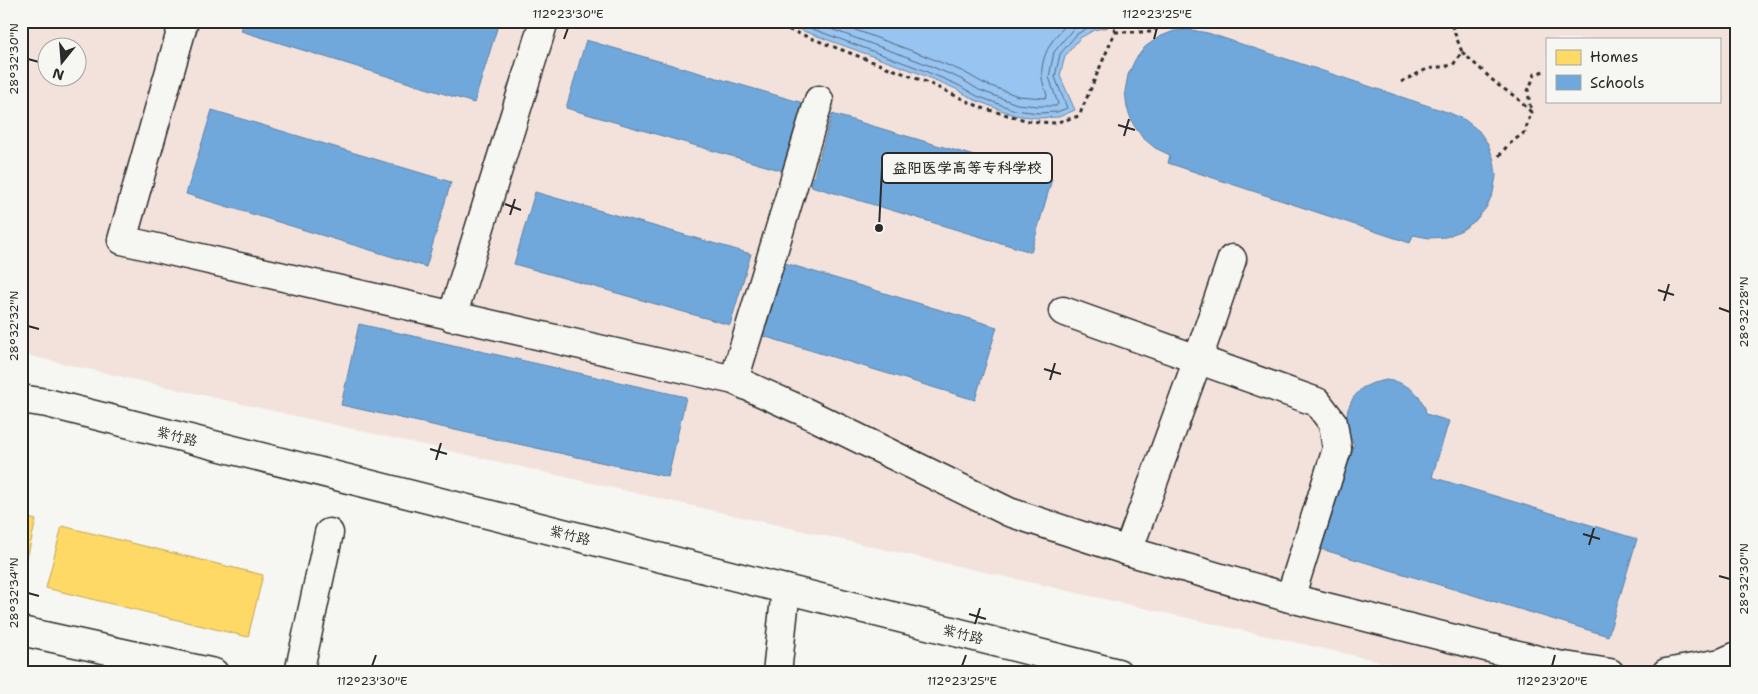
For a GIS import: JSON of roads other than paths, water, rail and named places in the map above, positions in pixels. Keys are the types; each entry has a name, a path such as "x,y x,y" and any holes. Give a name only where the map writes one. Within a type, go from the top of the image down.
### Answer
{"street":[{"path":"184,21 122,240 734,380 805,412 1009,512 1128,551 1290,598 1558,666 1610,673"},
{"path":"452,317 544,21"},
{"path":"734,380 819,100"},
{"path":"1128,551 1198,359 1232,259"},
{"path":"1063,312 1317,402 1333,423 1337,449 1290,598"},
{"name":"紫竹路","path":"21,399 47,403 1118,673"},
{"path":"299,673 329,533"},
{"path":"777,673 786,589"},
{"path":"21,631 214,673"},
{"path":"1666,673 1721,663 1737,656"}],"water":[{"path":"776,21 1107,21 1108,27 1094,30 1080,38 1065,56 1060,76 1075,110 1059,117 1038,118 1014,115 975,100 956,89 916,72"}],"place":[{"name":"益阳医学高等专科学校","path":"879,228"}]}
